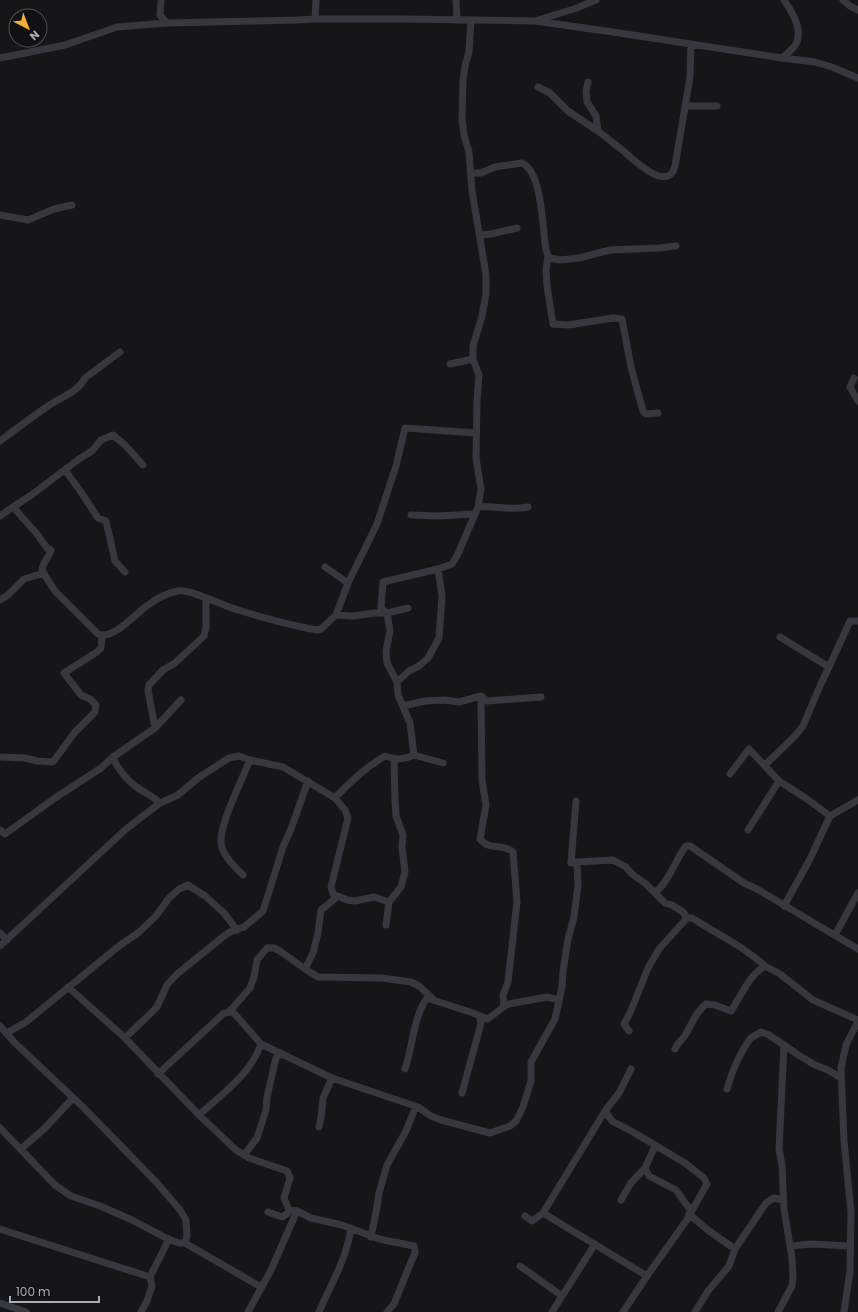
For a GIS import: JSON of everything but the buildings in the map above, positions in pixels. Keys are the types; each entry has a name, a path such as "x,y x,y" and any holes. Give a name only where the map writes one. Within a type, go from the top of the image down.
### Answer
{"street":[{"path":"161,0 160,15 167,23"},
{"path":"315,19 316,0"},
{"path":"456,0 457,20"},
{"path":"535,21 574,9 596,0"},
{"path":"782,58 794,47 799,33 795,21 784,0"},
{"path":"842,0 858,10"},
{"path":"0,58 65,45 117,27 167,23 315,19 535,21 824,64 858,78"},
{"path":"414,756 410,722 398,695 397,682 387,663 386,651 390,632 387,613 381,608 383,582 438,569 452,564 472,524 481,489 476,458 476,433 480,375 473,359 473,346 482,316 486,294 486,276 469,152 464,135 462,119 463,81 469,52 471,20"},
{"path":"538,87 550,93 568,111 598,131 648,171 664,177 671,175 674,172 690,77 691,44"},
{"path":"588,82 586,96 587,102 596,116 598,131"},
{"path":"686,106 717,106"},
{"path":"471,172 481,173 495,167 522,163 532,172 540,195 544,237 548,256 547,275 553,324 568,325 613,318 622,319 631,367 643,411 646,414 658,413"},
{"path":"0,215 28,220 54,208 72,205"},
{"path":"480,235 517,228"},
{"path":"548,256 553,260 560,260 579,258 610,250 676,246"},
{"path":"0,441 49,405 74,391 86,378 120,352"},
{"path":"450,364 473,359"},
{"path":"854,378 850,387 858,401"},
{"path":"13,506 47,548 51,550 42,566 44,574 56,591 98,634 102,636 107,635 128,623 147,605 168,593 180,590 237,610 286,624 317,630 321,629 336,615 348,583 377,524 396,466 405,428 476,433"},
{"path":"0,516 92,451 101,440 113,435 125,445 143,465"},
{"path":"65,470 98,518 106,521 115,561 125,572"},
{"path":"411,515 437,516 476,511 486,506 517,510 528,507"},
{"path":"325,567 348,583"},
{"path":"397,682 409,671 419,666 428,658 439,638 442,596 438,569"},
{"path":"0,600 8,595 24,579 44,574"},
{"path":"156,728 148,690 149,685 163,670 175,663 204,636 206,627 206,598"},
{"path":"336,615 352,616 387,613 408,608"},
{"path":"765,765 795,736 803,726 850,621 858,621"},
{"path":"0,757 25,758 37,761 53,762 75,732 95,712 96,705 90,699 81,695 64,673 97,652 101,648 102,636"},
{"path":"780,637 829,667"},
{"path":"403,706 425,701 446,700 459,702 481,696"},
{"path":"481,696 487,701 541,697"},
{"path":"481,696 482,780 486,805 480,840 489,846 507,848 513,852 516,912 508,982 504,995 504,1006"},
{"path":"0,830 5,834 102,768 113,758 156,728 181,700"},
{"path":"730,774 749,749 779,781 830,816"},
{"path":"0,946 39,908 126,829 160,803 178,795 198,778 229,758 239,756 282,767 335,798 346,810 348,818 331,887 332,892 337,897 355,901 374,897 389,902"},
{"path":"335,798 350,782 385,756 394,759 404,759 414,756 442,763"},
{"path":"113,758 116,765 134,785 154,797 160,803"},
{"path":"386,925 389,902 401,887 405,872 402,847 403,835 396,816 394,800 394,759"},
{"path":"243,875 224,852 221,842 225,821 250,760"},
{"path":"125,1038 157,1007 167,985 177,974 224,936 244,927 263,910 283,847 308,781"},
{"path":"748,830 779,781"},
{"path":"784,906 809,861 830,816 858,800"},
{"path":"576,801 571,863 613,860 619,862 626,866 632,874 656,892 665,903 672,905 683,912 687,918"},
{"path":"656,892 670,874 683,850 686,846 690,846 744,883 757,889 858,949"},
{"path":"158,1074 224,1013 233,1012 261,1044 332,1078 416,1106 431,1116 441,1120 490,1133 510,1126 516,1121 523,1107 531,1081 531,1062 555,1019 562,987 568,938 575,910 578,885 577,862"},
{"path":"7,1033 26,1022 119,946 138,933 156,916 161,907 179,889 188,885 205,896 224,913 237,930"},
{"path":"835,935 858,893"},
{"path":"305,969 313,953 318,933 321,910 337,897"},
{"path":"687,918 692,918 742,948 765,966 780,974 813,1000 858,1021 846,1045 842,1059 841,1078 844,1141 854,1212 850,1246 850,1271 844,1312"},
{"path":"629,1030 624,1024 648,968 659,949 687,918"},
{"path":"0,933 7,940"},
{"path":"229,1012 250,988 257,960 267,948 274,948 280,951 318,977 382,978 412,982 419,986 433,999"},
{"path":"675,1049 678,1043 685,1036 701,1008 706,1004 715,1005 731,1011 751,978 765,966"},
{"path":"68,987 125,1038 158,1074 236,1150 248,1158 287,1171 290,1178 284,1198 289,1210"},
{"path":"405,1069 410,1056 412,1036 420,1004 428,998 482,1019 494,1015 504,1006 509,1004 547,997 559,1000"},
{"path":"462,1093 482,1019"},
{"path":"0,1026 14,1042 73,1098 180,1210 186,1220 187,1236 185,1243"},
{"path":"727,1089 732,1070 751,1038 761,1032 769,1035 815,1065 828,1070 841,1078"},
{"path":"199,1115 243,1074 258,1054 261,1044"},
{"path":"778,1312 792,1286 792,1258 783,1200 782,1165 779,1148 784,1046"},
{"path":"244,1155 257,1138 266,1110 267,1097 276,1058 281,1053"},
{"path":"525,1216 532,1221 543,1213 605,1111 619,1093 631,1069"},
{"path":"319,1127 322,1118 323,1098 332,1078"},
{"path":"21,1150 44,1129 73,1098"},
{"path":"371,1236 379,1193 387,1165 406,1131 416,1106"},
{"path":"605,1111 612,1121 685,1163 704,1178 707,1184 699,1199 623,1312"},
{"path":"0,1128 55,1185 71,1196 100,1206 169,1239 179,1243 185,1243 261,1287"},
{"path":"621,1200 631,1183 645,1168 655,1146"},
{"path":"645,1168 649,1176 676,1190 690,1212 709,1231 735,1249"},
{"path":"695,1312 708,1292 729,1266 735,1249 766,1203 774,1198 783,1200"},
{"path":"289,1210 297,1211 311,1218 335,1223 371,1236 414,1246 414,1253 411,1262 394,1304 387,1312"},
{"path":"268,1212 282,1217 288,1213 289,1210"},
{"path":"248,1312 270,1270 297,1211"},
{"path":"543,1213 646,1276"},
{"path":"0,1229 150,1277"},
{"path":"319,1312 343,1260 348,1246 351,1229"},
{"path":"141,1312 147,1301 152,1286 150,1277 169,1239"},
{"path":"552,1312 595,1244"},
{"path":"790,1246 811,1244 850,1246"},
{"path":"520,1266 562,1296"},
{"path":"850,1271 858,1272"},
{"path":"0,1303 26,1312"}]}
